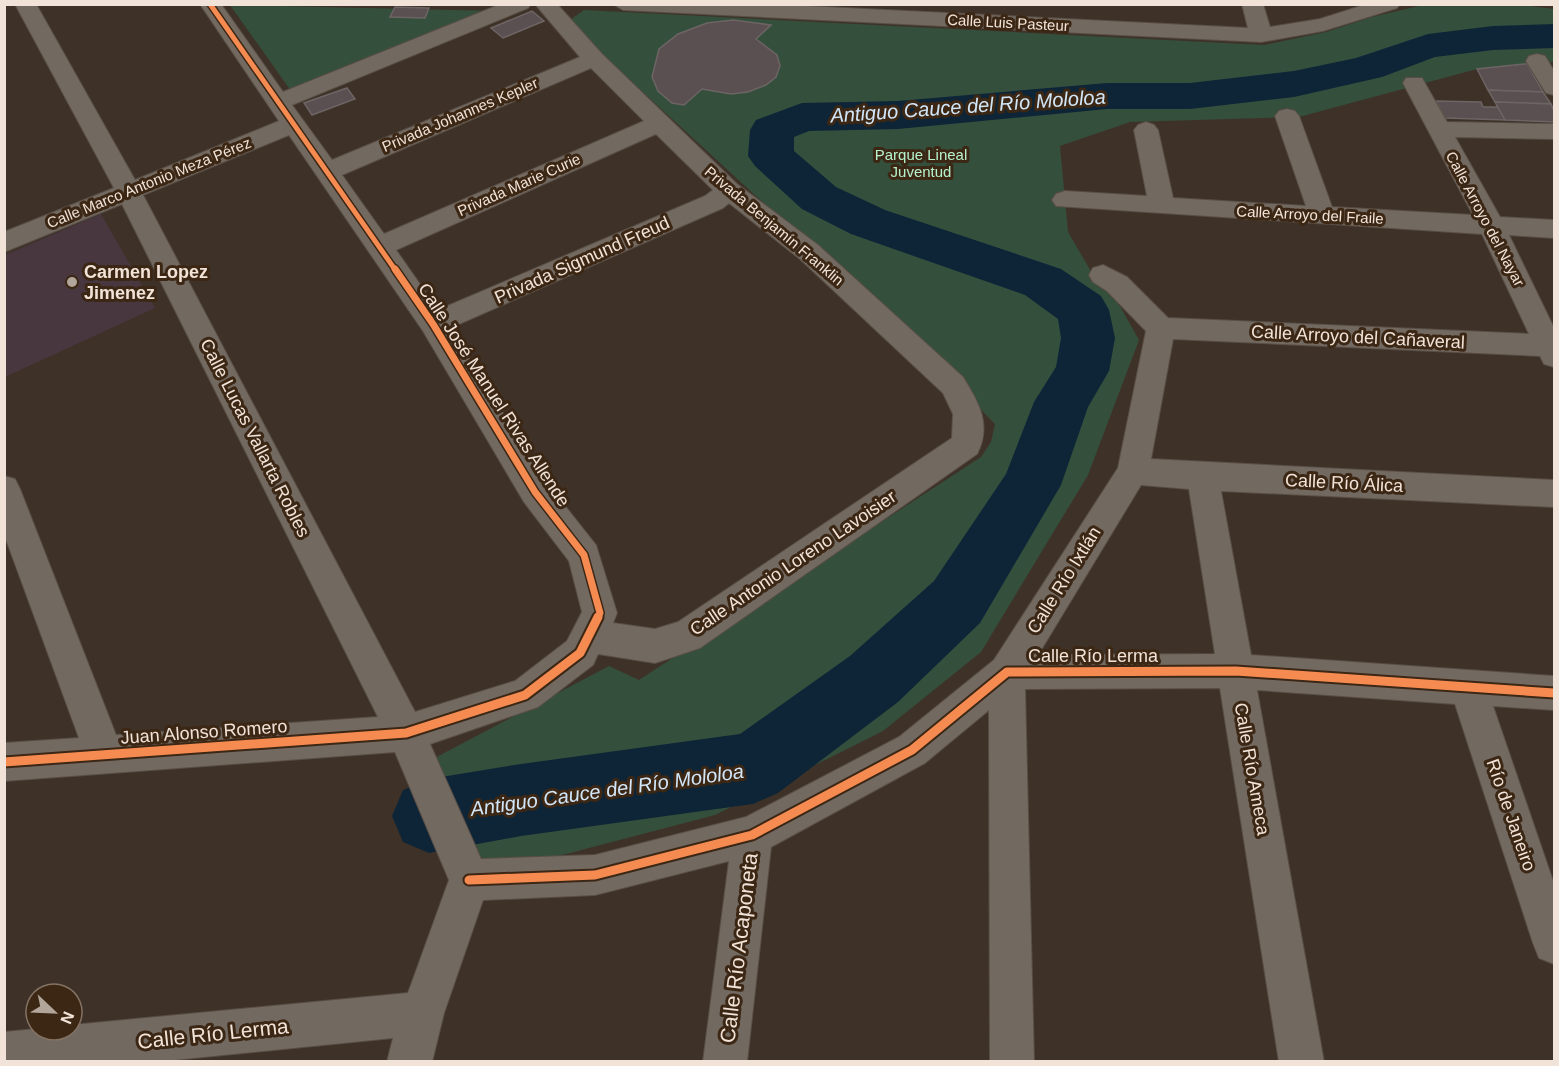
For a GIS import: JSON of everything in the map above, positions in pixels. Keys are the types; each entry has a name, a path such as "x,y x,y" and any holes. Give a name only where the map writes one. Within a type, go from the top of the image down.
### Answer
{"street":[{"name":"Calle Lucas Vallarta Robles","path":"25,4 128,190 406,733 469,880"},
{"name":"Calle José Manuel Rivas Allende","path":"210,4 433,324 535,492 584,555 600,613 580,653 525,695 406,733"},
{"name":"Calle Marco Antonio Meza Pérez","path":"4,243 128,190 286,113 521,4"},
{"name":"Privada Benjamín Franklin","path":"545,4 594,58 728,190 809,252 953,384 971,425"},
{"name":"Calle Luis Pasteur","path":"623,4 1014,14 1137,30 1261,35 1323,25 1376,6"},
{"path":"1131,4 1137,30"},
{"path":"1252,4 1261,35"},
{"name":"Privada Johannes Kepler","path":"327,172 594,58"},
{"path":"1537,61 1554,88"},
{"name":"Calle Arroyo del Nayar","path":"1414,83 1491,225 1553,349"},
{"path":"1287,116 1322,216"},
{"name":"Privada Marie Curie","path":"379,247 660,123"},
{"path":"1438,129 1554,131"},
{"path":"1146,130 1162,206"},
{"name":"Privada Sigmund Freud","path":"433,324 714,202 728,190"},
{"name":"Calle Arroyo del Fraile","path":"1065,200 1554,229"},
{"path":"1103,275 1117,284 1161,328"},
{"name":"Calle Arroyo del Cañaveral","path":"1161,328 1553,349"},
{"name":"Calle Río Ixtlán","path":"1007,672 1133,471 1161,328"},
{"name":"Calle Antonio Loreno Lavoisier","path":"588,636 655,646 688,636 966,445 971,425"},
{"name":"Calle Río Álica","path":"1133,471 1203,477 1554,493"},
{"name":"Calle Río Ameca","path":"1203,477 1302,1062"},
{"path":"4,489 104,753"},
{"name":"Calle Río Lerma","path":"469,880 595,875 752,835 912,750 1007,672 1236,671 1554,693"},
{"path":"1007,672 1012,1062"},
{"name":"Río de Janeiro","path":"1468,687 1554,943"},
{"name":"Juan Alonso Romero","path":"4,762 406,733"},
{"name":"Calle Río Acaponeta","path":"725,1062 752,835"},
{"path":"409,1062 423,1013 469,880"},
{"name":"Calle Río Lerma","path":"4,1054 423,1013"}],"shaded area":[{"name":"Carmen Lopez Jimenez","path":"101,214 155,308 5,377 5,255"}],"green space":[{"name":"Parque Lineal Juventud","path":"1514,4 1554,9 1554,62 1477,69 1299,117 1130,122 1060,146 1068,232 1096,280 1112,292 1139,340 1088,475 981,652 883,731 715,815 478,877 431,760 609,666 639,680 981,457 991,442 995,424 906,334 571,26 570,20 584,10 1264,45 1326,32 1372,17 1423,5"},
{"path":"230,5 499,11 291,91"}],"building":[{"path":"395,7 429,8 425,18 390,17"},
{"path":"532,11 544,21 503,38 491,28"},
{"path":"733,20 771,25 756,39 777,55 780,66 776,77 766,85 748,92 731,94 702,89 684,105 672,103 658,91 652,77 659,49 678,34 707,23"},
{"path":"1527,64 1543,92 1488,90 1477,69"},
{"path":"347,88 355,99 312,115 304,103"},
{"path":"1488,90 1543,92 1551,104 1495,102"},
{"path":"1436,101 1481,102 1483,107 1498,107 1505,120 1445,118"},
{"path":"1495,102 1551,104 1554,111 1554,122 1505,120"}],"waterway":[{"name":"Antiguo Cauce del Río Mololoa","path":"429,816 521,800 753,768 874,679 957,602 1031,485 1062,402 1082,371 1088,338 1083,310 1043,282 868,222 819,198 771,156 772,130 802,117 898,115 1107,96 1190,96 1294,84 1367,68 1428,46 1493,38 1554,36"}],"cycle path":[{"path":"4,762 406,733 525,695 580,653 600,613 584,555 535,492 433,324 210,4"},
{"path":"469,880 595,875 752,835 912,750 1007,672 1236,671 1554,693"}],"place":[{"name":"Carmen Lopez Jimenez","path":"72,282"}]}
